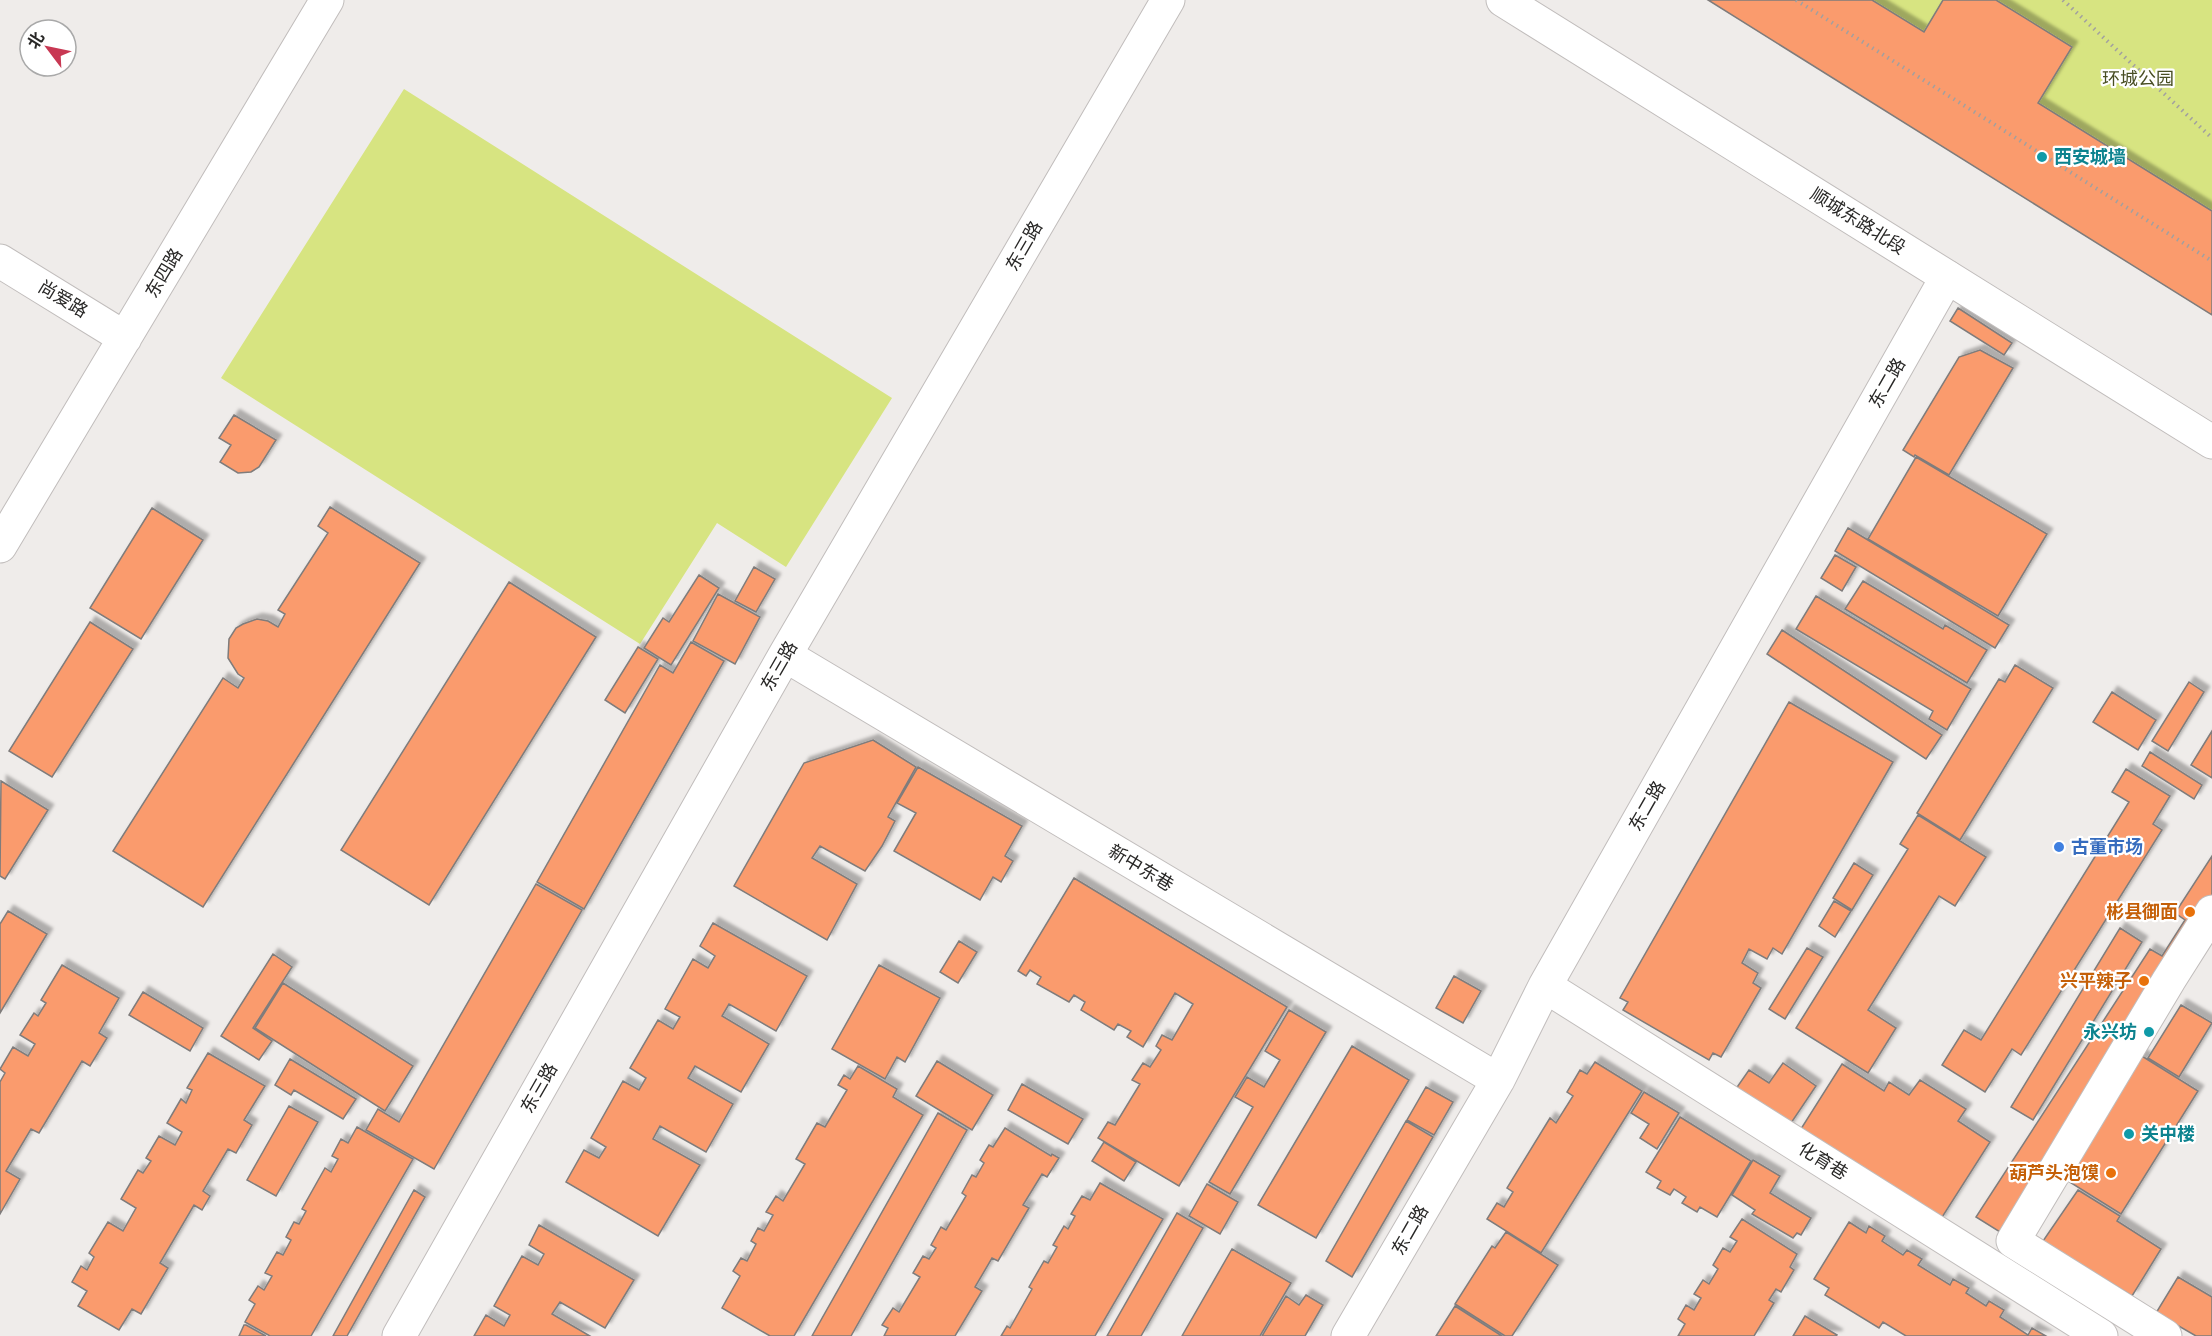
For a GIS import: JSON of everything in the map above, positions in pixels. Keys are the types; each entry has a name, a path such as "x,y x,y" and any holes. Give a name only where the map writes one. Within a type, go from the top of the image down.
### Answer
{"street":[{"name":"东四路","path":"0,546 327,0"},
{"name":"东三路","path":"399,1336 785,656 1168,0"},
{"name":"顺城东路北段","path":"1503,0 2212,442"},
{"name":"尚爱路","path":"0,261 125,338"},
{"name":"东二路","path":"1348,1336 1498,1080 1545,986 1947,277"},
{"name":"新中东巷","path":"785,656 1498,1080"},
{"path":"2165,1336 2013,1241 2212,912"},
{"name":"化育巷","path":"1545,986 2102,1336"}],"path":[{"path":"1796,0 2212,261"},
{"path":"2063,0 2212,138"}],"green space":[{"path":"1872,0 1943,0 1924,32"},
{"name":"环城公园","path":"1996,0 2212,0 2212,211 2038,103 2072,47"},
{"path":"404,89 892,398 786,567 717,523 640,644 221,378"}],"building":[{"name":"西安城墙","path":"1708,0 1872,0 1924,32 1943,0 1996,0 2072,47 2038,103 2212,211 2212,315"},
{"path":"1958,308 2012,343 2004,355 1950,321"},
{"path":"1980,350 2013,368 1949,475 1903,450 1959,357"},
{"path":"234,415 276,440 259,467 251,472 238,473 220,462 231,445 219,438"},
{"path":"1916,457 2047,534 1998,616 1868,539"},
{"path":"330,507 420,563 203,907 113,851 223,678 238,688 244,678 238,674 228,658 229,639 236,628 257,619 268,621 278,627 285,614 278,610 328,533 318,526"},
{"path":"152,508 203,540 141,639 90,608"},
{"path":"1848,528 2009,625 1995,648 1835,551"},
{"path":"1835,555 1856,567 1842,591 1821,578"},
{"path":"754,567 775,579 756,612 735,601"},
{"path":"699,575 719,588 671,665 644,648 663,618 669,622"},
{"path":"1863,581 1943,629 1945,625 1987,650 1967,683 1845,609"},
{"path":"509,582 596,637 429,905 341,850"},
{"path":"718,594 760,617 735,664 693,641"},
{"path":"1816,596 1971,689 1947,730 1929,719 1933,711 1796,629"},
{"path":"90,622 133,649 52,777 9,751"},
{"path":"1782,630 1942,735 1926,759 1767,654"},
{"path":"691,642 724,661 584,909 537,882 660,665 673,673"},
{"path":"638,647 658,659 625,713 605,700"},
{"path":"2015,665 2053,688 1960,840 1917,813 1999,679 2005,682"},
{"path":"2189,682 2204,692 2168,751 2152,741"},
{"path":"2112,692 2156,720 2138,750 2093,722"},
{"path":"1789,702 1893,762 1782,954 1773,948 1767,959 1749,949 1742,963 1758,973 1753,983 1761,988 1721,1057 1713,1053 1709,1060 1623,1010 1628,1002 1620,998"},
{"path":"2212,731 2212,778 2191,765"},
{"path":"873,740 916,767 888,817 895,821 865,871 820,846 812,858 857,884 827,940 734,886 804,763"},
{"path":"2150,752 2202,785 2194,799 2142,766"},
{"path":"918,767 1022,826 1005,856 1013,861 1001,882 993,877 980,900 894,851 916,813 897,803"},
{"path":"2126,769 2170,796 2153,824 2162,830 2021,1055 2012,1049 1985,1092 1942,1065 1964,1030 1981,1040 2129,802 2112,792"},
{"path":"1,781 48,810 5,879 0,876"},
{"path":"1918,815 1986,857 1955,906 1939,896 1868,1010 1896,1028 1868,1073 1796,1028 1908,849 1900,844"},
{"path":"2212,856 2212,902 2008,1237 1976,1217 2150,949 2162,956 2185,920 2175,913"},
{"path":"1854,863 1873,875 1852,910 1833,898"},
{"path":"1074,878 1287,1007 1179,1186 1098,1138 1108,1122 1115,1125 1140,1084 1132,1080 1143,1063 1150,1067 1161,1050 1156,1046 1162,1035 1172,1040 1193,1004 1175,993 1143,1047 1127,1037 1131,1031 1118,1024 1114,1030 1081,1010 1085,1002 1074,995 1069,1002 1037,984 1041,977 1030,970 1026,976 1018,971"},
{"path":"536,884 582,910 434,1169 366,1130 378,1109 399,1122"},
{"path":"1834,901 1851,911 1835,937 1819,926"},
{"path":"8,911 47,934 0,1013 0,924"},
{"path":"713,923 807,976 776,1031 729,1004 722,1016 769,1044 741,1092 695,1066 688,1078 733,1104 706,1152 660,1126 653,1139 700,1165 658,1236 566,1182 584,1150 599,1158 606,1147 591,1138 623,1081 639,1090 646,1078 630,1068 658,1020 673,1029 680,1017 665,1009 693,959 708,968 715,956 700,946"},
{"path":"2120,928 2142,942 2033,1120 2011,1107"},
{"path":"959,941 977,952 958,983 940,972"},
{"path":"1807,948 1823,957 1785,1019 1769,1009"},
{"path":"273,954 292,967 253,1028 272,1041 259,1060 221,1036"},
{"path":"62,965 119,998 99,1033 107,1038 90,1066 82,1061 39,1133 31,1129 6,1171 20,1179 0,1214 0,1082 5,1073 0,1069 13,1047 28,1056 35,1044 20,1035 34,1013 38,1016 46,1003 41,1000"},
{"path":"879,965 940,998 905,1062 897,1057 885,1079 832,1049"},
{"path":"1454,976 1481,991 1463,1023 1436,1008"},
{"path":"283,983 413,1066 385,1111 255,1028"},
{"path":"143,992 203,1028 190,1051 129,1015"},
{"path":"2181,1005 2212,1023 2179,1077 2148,1058"},
{"path":"1289,1010 1326,1032 1230,1194 1209,1182 1253,1107 1235,1097 1247,1077 1264,1087 1280,1060 1265,1051"},
{"path":"1352,1046 1409,1080 1316,1238 1258,1205"},
{"path":"208,1053 265,1086 244,1120 252,1125 236,1153 228,1149 203,1191 210,1196 202,1210 194,1205 160,1263 168,1268 141,1314 132,1309 119,1330 78,1306 87,1291 72,1282 81,1266 87,1270 94,1257 89,1253 108,1222 123,1231 136,1208 121,1199 138,1170 143,1173 151,1161 146,1158 159,1136 175,1145 182,1132 167,1123 181,1099 186,1103 192,1090 187,1088"},
{"name":"关中楼","path":"2137,1053 2198,1091 2121,1214 2060,1176"},
{"path":"290,1059 356,1099 343,1119 294,1090 291,1095 275,1085"},
{"path":"937,1061 993,1095 972,1130 916,1096"},
{"path":"1595,1062 1642,1091 1541,1253 1487,1219 1497,1203 1504,1207 1513,1192 1507,1188 1550,1118 1556,1123 1573,1096 1567,1092 1580,1070 1587,1074"},
{"path":"1783,1063 1816,1086 1787,1129 1733,1093 1749,1070 1769,1083"},
{"path":"1842,1064 1884,1091 1889,1082 1909,1095 1920,1080 1966,1109 1958,1121 1990,1142 1939,1222 1799,1132"},
{"path":"858,1066 897,1089 893,1097 923,1115 794,1336 770,1336 722,1308 740,1276 733,1271 741,1258 747,1261 756,1244 751,1241 758,1228 764,1231 773,1215 766,1212 776,1196 783,1201 805,1164 796,1159 817,1123 825,1127 847,1090 838,1085 844,1075 850,1079"},
{"path":"1022,1084 1083,1119 1068,1144 1008,1110"},
{"path":"1426,1087 1453,1102 1434,1135 1407,1120"},
{"path":"1644,1092 1679,1113 1657,1149 1640,1138 1649,1124 1631,1113"},
{"path":"289,1106 318,1122 276,1196 247,1180"},
{"path":"938,1113 967,1130 851,1336 812,1336"},
{"path":"1680,1117 1751,1161 1717,1217 1700,1207 1697,1212 1682,1203 1686,1197 1674,1189 1670,1195 1657,1188 1661,1181 1646,1172"},
{"path":"1406,1121 1433,1137 1352,1277 1326,1261"},
{"path":"357,1127 413,1159 311,1336 270,1336 245,1322 255,1304 249,1300 258,1286 264,1290 272,1276 265,1273 277,1252 283,1255 291,1240 286,1237 294,1222 299,1224 306,1211 302,1209 325,1168 331,1172 338,1159 332,1156 341,1139 348,1143"},
{"path":"1005,1128 1051,1156 1052,1154 1059,1158 1047,1177 1042,1174 1023,1205 1029,1208 998,1261 992,1258 975,1287 982,1291 955,1336 884,1336 888,1328 882,1325 893,1308 899,1312 920,1277 913,1273 923,1256 929,1259 936,1248 931,1245 941,1227 946,1230 966,1196 962,1193 972,1175 976,1177 984,1163 980,1160 989,1145 993,1147"},
{"path":"1104,1142 1136,1162 1124,1181 1092,1161"},
{"path":"1753,1160 1780,1176 1770,1193 1811,1218 1801,1235 1797,1233 1793,1238 1752,1214 1755,1210 1732,1195"},
{"path":"1100,1183 1163,1219 1095,1336 1001,1336 1007,1326 1010,1328 1032,1289 1029,1287 1044,1261 1048,1263 1057,1247 1053,1245 1064,1226 1068,1229 1075,1216 1071,1214 1082,1196 1090,1200"},
{"path":"1207,1184 1238,1202 1220,1234 1189,1216"},
{"path":"414,1190 425,1197 347,1336 333,1336"},
{"path":"2078,1190 2120,1216 2117,1221 2161,1249 2132,1296 2043,1241"},
{"path":"1177,1213 1203,1228 1141,1336 1107,1336"},
{"path":"1742,1219 1797,1254 1790,1267 1794,1270 1781,1292 1776,1289 1769,1300 1774,1303 1754,1336 1678,1336 1685,1324 1678,1319 1686,1305 1694,1310 1701,1298 1694,1294 1703,1280 1709,1284 1718,1269 1713,1265 1723,1248 1730,1252 1737,1241 1730,1237"},
{"path":"1849,1222 1866,1233 1869,1226 1885,1236 1882,1241 1903,1255 1907,1250 1922,1259 1918,1265 1950,1285 1953,1279 1969,1288 1966,1293 1986,1306 1989,1301 2004,1310 2000,1317 2028,1335 2032,1328 2046,1336 1906,1336 1883,1322 1879,1328 1825,1295 1829,1288 1814,1279"},
{"path":"539,1225 634,1280 605,1328 560,1302 552,1314 590,1336 474,1336 486,1315 504,1326 510,1315 494,1306 522,1256 538,1265 544,1254 529,1245"},
{"path":"1506,1232 1558,1265 1512,1336 1505,1336 1455,1304 1492,1246 1495,1248"},
{"path":"1232,1249 1291,1283 1260,1336 1182,1336"},
{"path":"2178,1277 2212,1297 2212,1336 2196,1336 2156,1313"},
{"path":"1306,1295 1323,1305 1305,1336 1262,1336 1286,1296 1299,1305"},
{"path":"1455,1306 1502,1336 1436,1336"},
{"path":"1805,1316 1837,1335 1793,1336"},
{"path":"246,1325 266,1336 239,1336"}],"place":[{"name":"西安城墙","path":"2042,157"},
{"name":"古董市场","path":"2059,847"},
{"name":"彬县御面","path":"2190,912"},
{"name":"兴平辣子","path":"2144,981"},
{"name":"永兴坊","path":"2149,1032"},
{"name":"关中楼","path":"2129,1134"},
{"name":"葫芦头泡馍","path":"2111,1173"}]}
